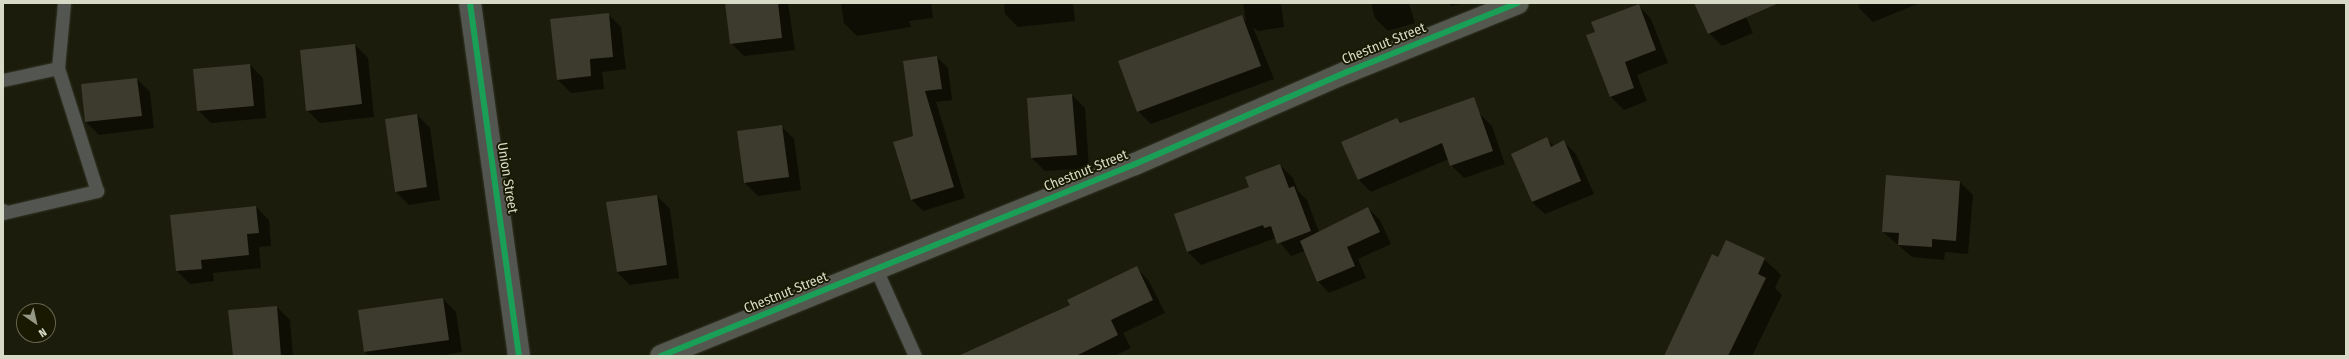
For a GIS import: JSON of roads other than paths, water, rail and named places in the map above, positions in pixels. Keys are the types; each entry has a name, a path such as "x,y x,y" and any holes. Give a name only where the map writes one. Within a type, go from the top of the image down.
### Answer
{"street":[{"name":"Union Street","path":"470,3 519,356"},
{"name":"Chestnut Street","path":"661,356 1136,164 1347,72 1518,3"}],"lane":[{"path":"3,210 3,213 97,191 58,68 64,3"},
{"path":"3,80 58,68"},
{"path":"876,270 915,356"}]}
